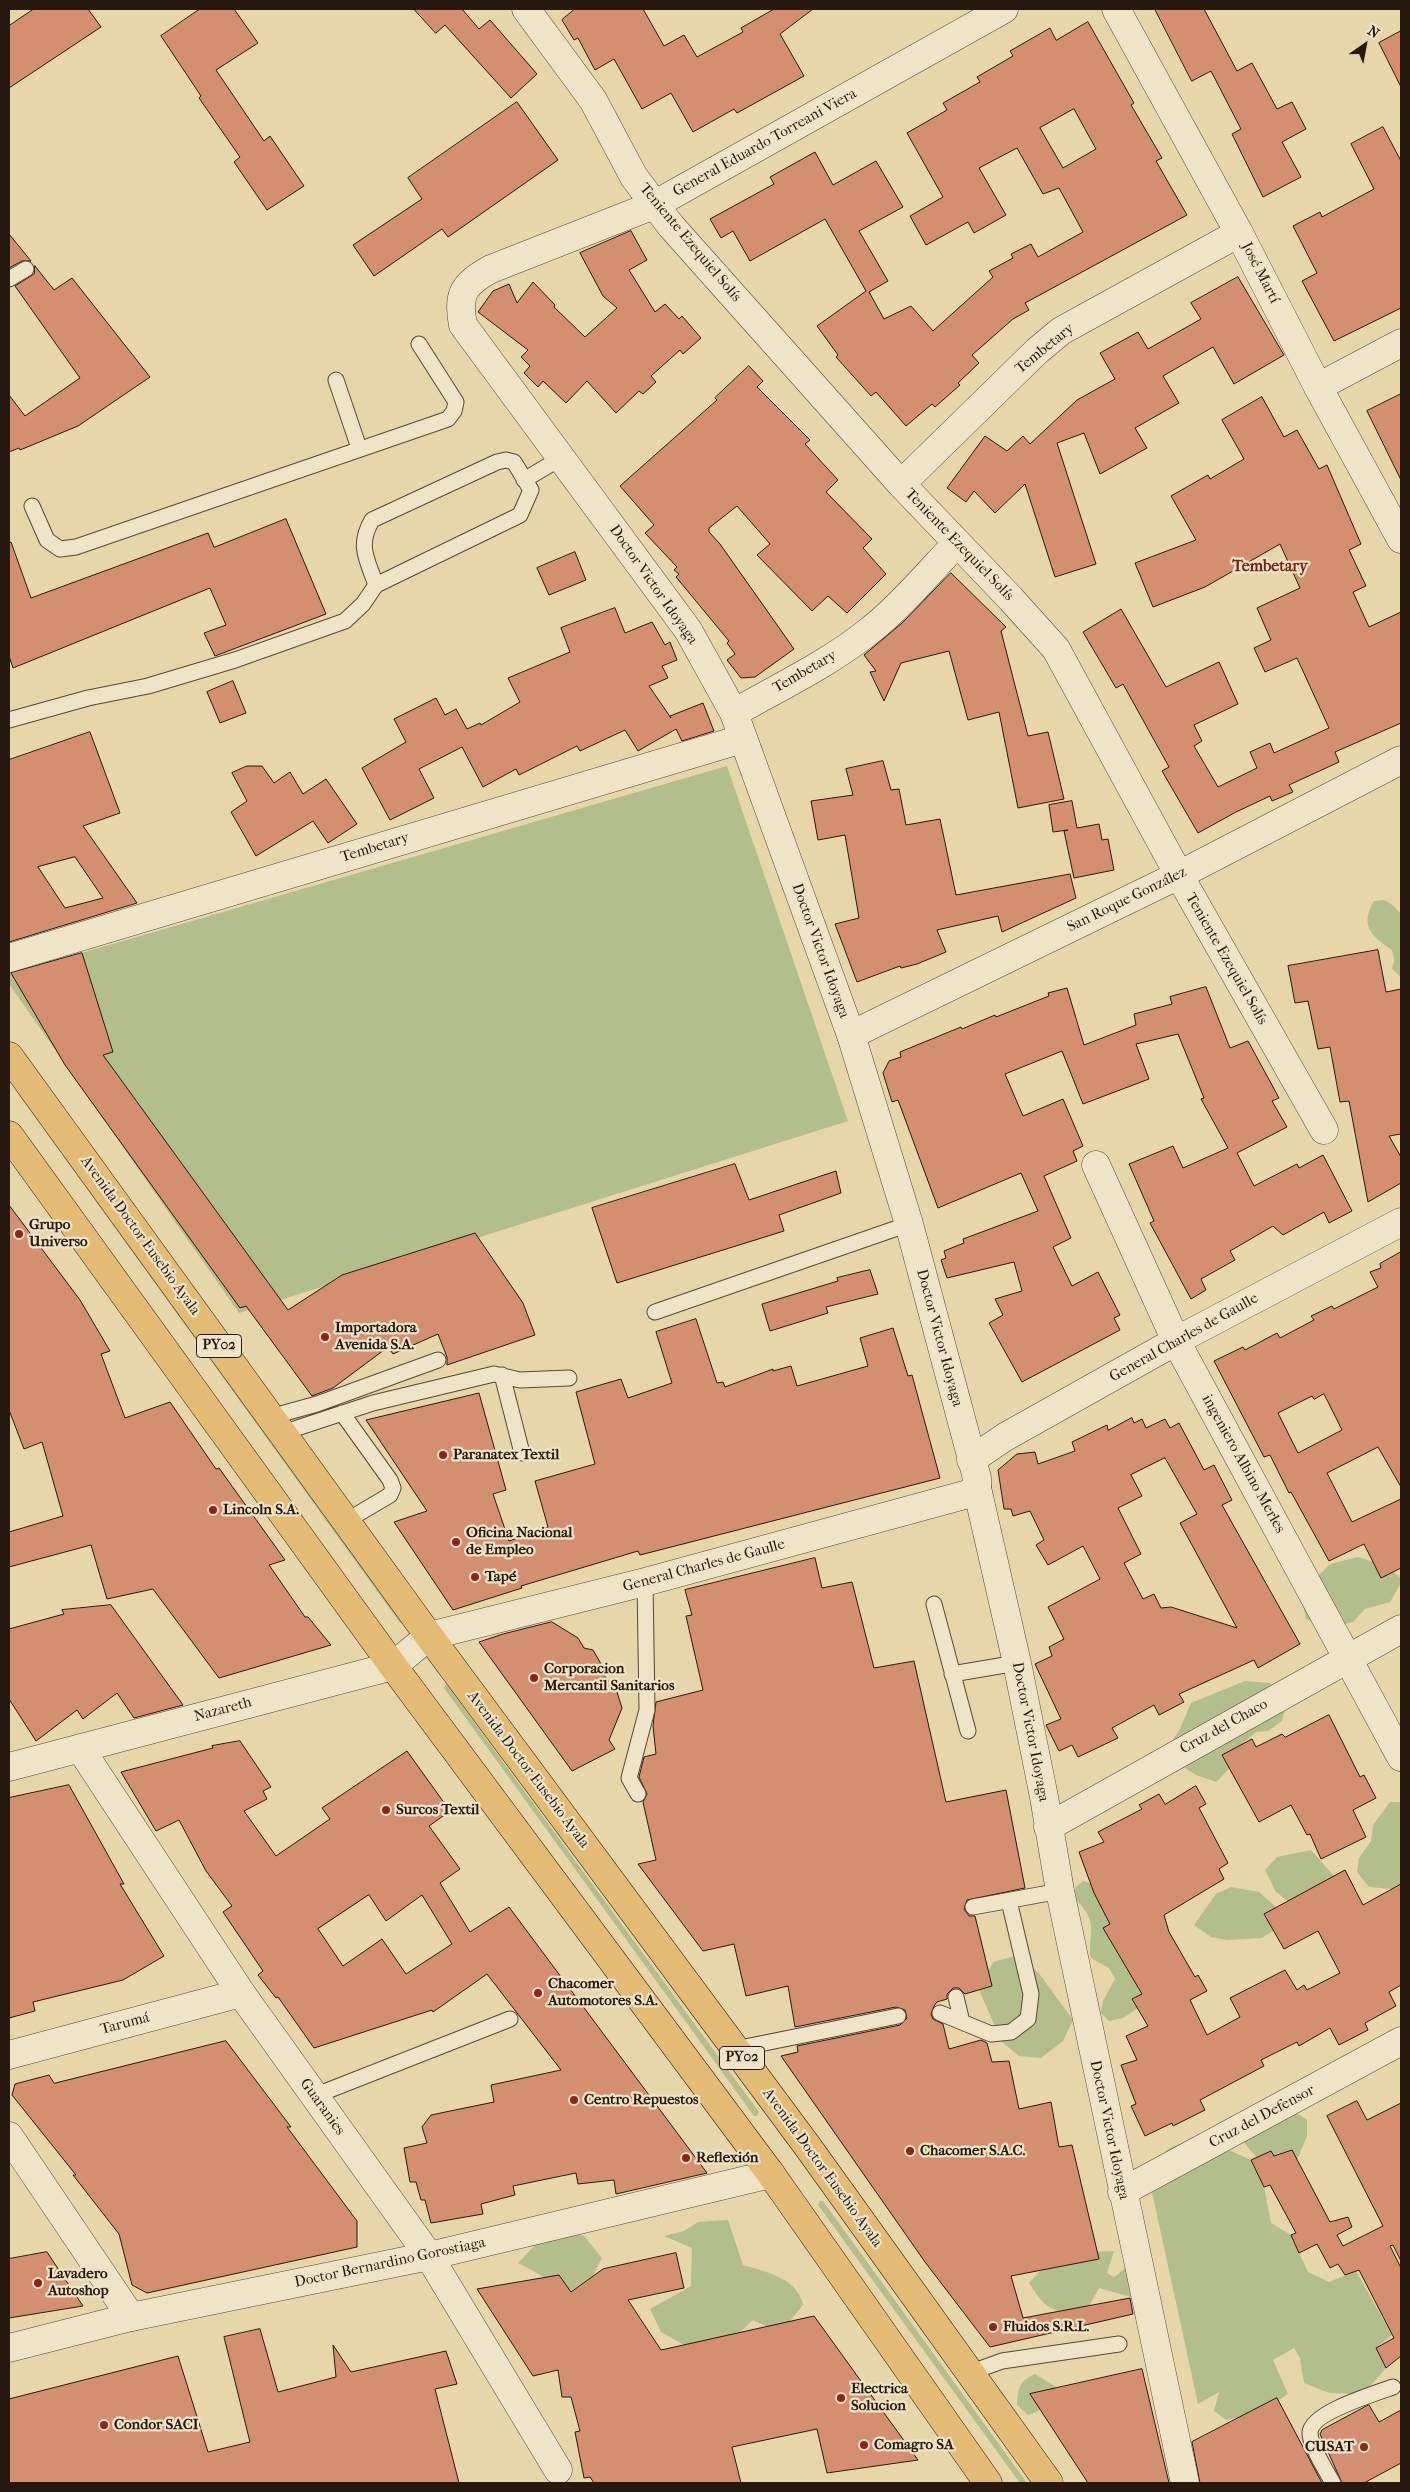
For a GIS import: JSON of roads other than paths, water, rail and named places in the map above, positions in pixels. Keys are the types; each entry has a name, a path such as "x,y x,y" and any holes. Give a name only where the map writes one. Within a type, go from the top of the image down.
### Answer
{"highway":[{"name":"Avenida Doctor Eusebio Ayala","path":"11,1063 429,1636 735,2049 1049,2483"},
{"name":"PY02","path":"9,1135 393,1666 771,2174 988,2483"}],"street":[{"name":"Teniente Ezequiel Solís","path":"526,9 594,100 634,177 654,205 901,484 1056,649 1179,875 1324,1130"},
{"name":"General Eduardo Torreani Viera","path":"466,287 477,276 491,269 654,205 1004,9"},
{"name":"José Martí","path":"1116,9 1239,233 1318,386 1401,539"},
{"name":"Tembetary","path":"901,484 1037,351 1062,331 1239,233"},
{"name":"Doctor Victor Idoyaga","path":"466,287 459,306 464,325 688,630 738,726 851,1035 908,1224 976,1478 1017,1663 1044,1797 1060,1891 1122,2192 1185,2483"},
{"path":"1318,386 1401,343"},
{"name":"Tembetary","path":"9,958 738,726 892,613 957,543"},
{"name":"San Roque González","path":"851,1035 1179,875 1401,760"},
{"name":"ingeniero Albino Merles","path":"1096,1165 1176,1341 1401,1757"},
{"name":"General Charles de Gaulle","path":"971,1460 1005,1437 1176,1341 1401,1222"},
{"name":"General Charles de Gaulle","path":"429,1636 645,1582 968,1494 977,1488"},
{"name":"Cruz del Chaco","path":"1048,1827 1401,1629"},
{"name":"Nazareth","path":"9,1767 393,1666 429,1636"},
{"name":"Guaranies","path":"80,1748 241,1993 428,2256 558,2470"},
{"name":"Tarumá","path":"9,2054 241,1993"},
{"name":"Cruz del Defensor","path":"1122,2192 1401,2041"},
{"path":"9,2136 131,2317"},
{"name":"Doctor Bernardino Gorostiaga","path":"9,2348 131,2317 428,2256 771,2174"}],"lane":[{"path":"9,279 26,269"},
{"path":"32,506 47,540 60,548 76,547 359,448 448,419 454,411 456,402 419,344"},
{"path":"336,380 359,448"},
{"path":"524,480 561,458"},
{"path":"9,720 88,698 148,686 235,660 345,621 363,604 376,584 520,515 530,490 514,462 506,460 497,462 372,520 364,533 363,550 376,584"},
{"path":"655,1312 908,1224"},
{"path":"276,1425 317,1404 438,1360"},
{"path":"276,1425 342,1413 373,1403 494,1374 520,1380 569,1378"},
{"path":"502,1375 522,1453"},
{"path":"342,1413 390,1480 393,1488 390,1495 346,1521"},
{"path":"638,1794 629,1778 630,1768 647,1710 645,1582"},
{"path":"934,1604 968,1731"},
{"path":"952,1674 1017,1663"},
{"path":"973,1908 1060,1891"},
{"path":"940,2014 991,2034 1012,2032 1028,2019 1031,1994 1009,1901"},
{"path":"956,1997 962,2022"},
{"path":"735,2049 898,2016"},
{"path":"314,2096 510,2019"},
{"path":"969,2373 1002,2361 1119,2344"},
{"path":"1333,2483 1312,2442 1310,2433 1313,2424 1330,2412 1393,2386"}],"place":[{"name":"Grupo Universo","path":"19,1234"},
{"name":"Importadora Avenida S.A.","path":"325,1337"},
{"name":"Paranatex Textil","path":"443,1455"},
{"name":"Lincoln S.A.","path":"213,1510"},
{"name":"Oficina Nacional de Empleo","path":"456,1542"},
{"name":"Tapé","path":"475,1577"},
{"name":"Corporacion Mercantil Sanitarios","path":"534,1678"},
{"name":"Surcos Textil","path":"386,1810"},
{"name":"Chacomer Automotores S.A.","path":"538,1993"},
{"name":"Centro Repuestos","path":"574,2100"},
{"name":"Chacomer S.A.C.","path":"910,2151"},
{"name":"Reflexión","path":"686,2158"},
{"name":"Lavadero Autoshop","path":"38,2283"},
{"name":"Fluidos S.R.L.","path":"993,2327"},
{"name":"Electrica Solucion","path":"841,2398"},
{"name":"Condor SACI","path":"104,2425"},
{"name":"Comagro SA","path":"864,2445"},
{"name":"CUSAT","path":"1364,2447"}],"district":[{"name":"Tembetary","path":"1270,567"}]}
